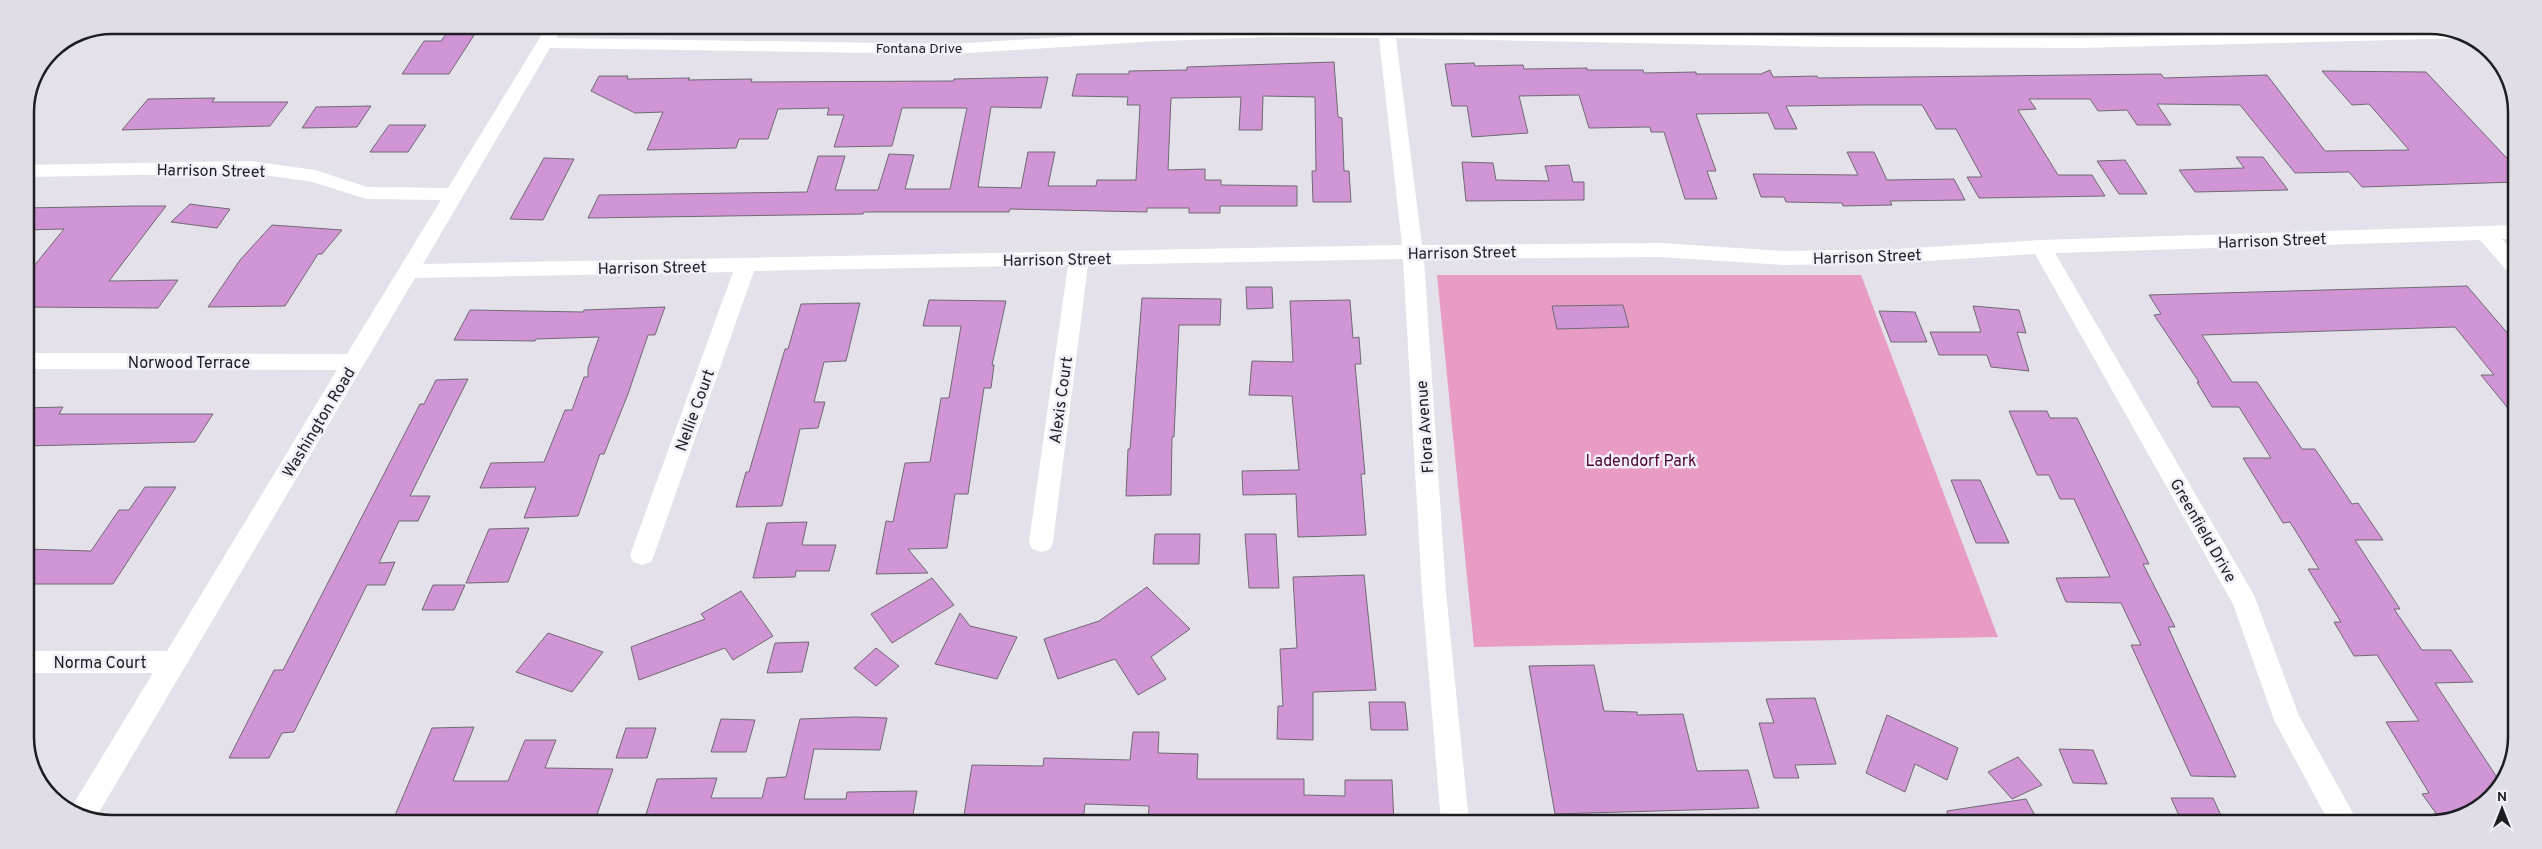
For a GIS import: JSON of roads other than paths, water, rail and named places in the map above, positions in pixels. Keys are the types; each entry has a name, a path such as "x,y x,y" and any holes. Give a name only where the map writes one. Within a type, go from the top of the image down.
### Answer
{"street":[{"name":"Fontana Drive","path":"550,34 952,49 1212,34"},
{"name":"Washington Road","path":"85,810 550,34"},
{"name":"Flora Avenue","path":"1386,34 1413,252 1434,592 1455,815"},
{"name":"Fontana Drive","path":"1530,34 1819,42 2078,43 2442,34"},
{"name":"Harrison Street","path":"34,171 250,167 315,176 366,193 454,194"},
{"name":"Harrison Street","path":"408,271 1413,252 1660,250 1783,258 1897,256 2041,247 2508,232"},
{"path":"2485,233 2508,259"},
{"name":"Greenfield Drive","path":"2041,247 2245,602 2287,720 2340,815"},
{"name":"Alexis Court","path":"1041,542 1079,258"},
{"name":"Nellie Court","path":"642,556 746,265"},
{"name":"Norwood Terrace","path":"34,361 354,362"},
{"name":"Norma Court","path":"34,662 174,662"}],"park label":[{"name":"Ladendorf Park","path":"1641,460"}]}
